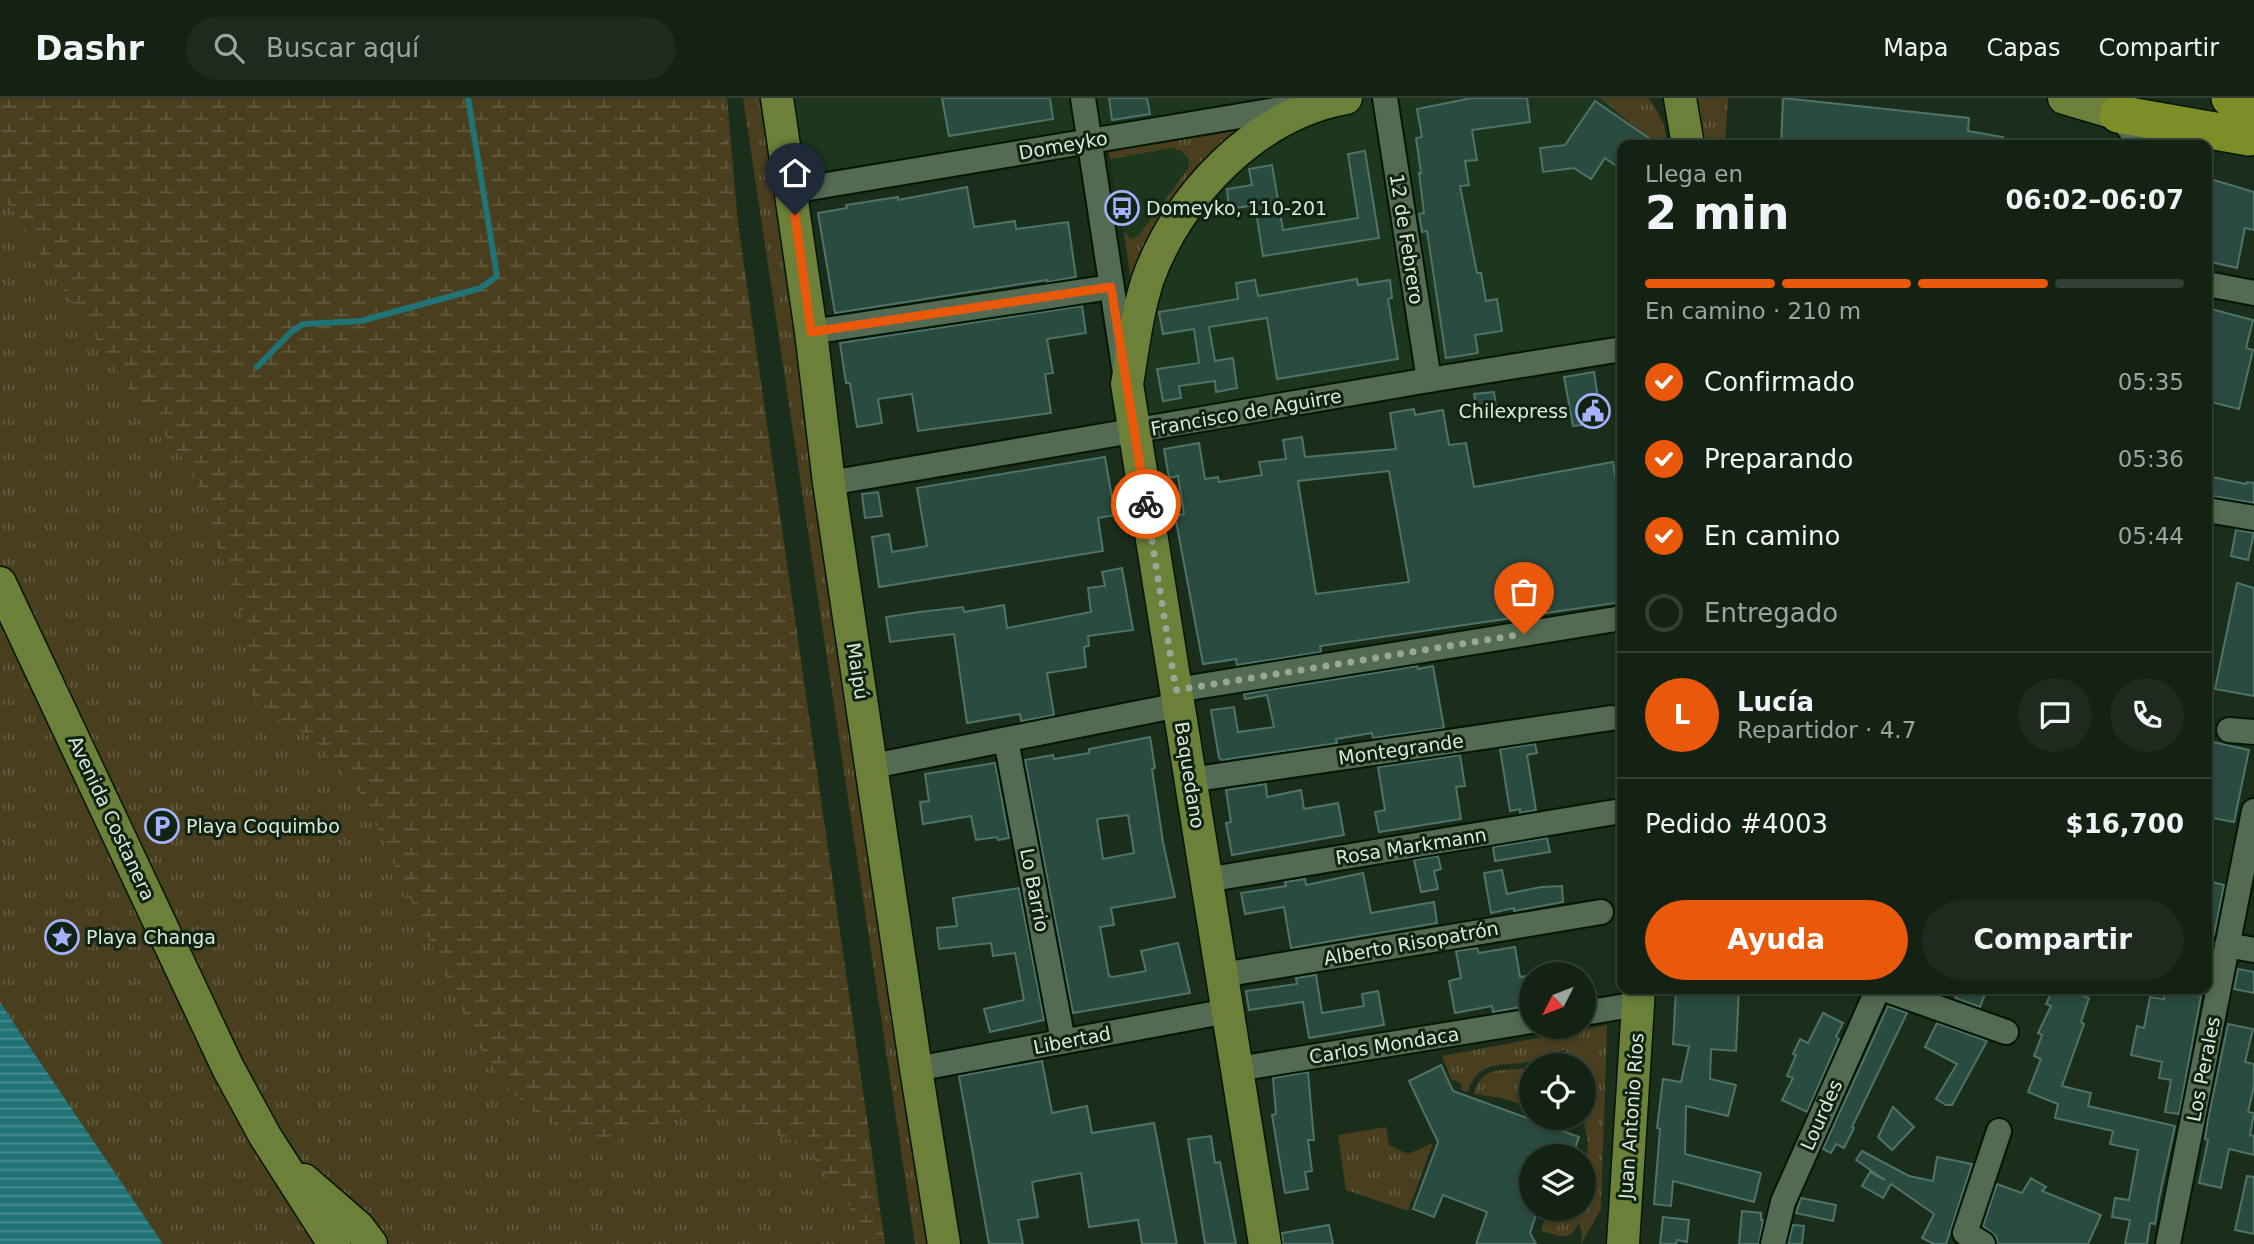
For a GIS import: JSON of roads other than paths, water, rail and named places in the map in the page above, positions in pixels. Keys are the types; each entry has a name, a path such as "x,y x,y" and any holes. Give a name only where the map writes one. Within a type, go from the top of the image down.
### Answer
{"highway":[{"path":"2230,98 2252,127"},
{"path":"2128,106 2252,127"}],"main road":[{"name":"Maipú","path":"778,98 830,483 944,1244"},
{"path":"1680,98 1687,140"},
{"path":"2064,98 2128,106"},
{"name":"Domeyko","path":"1127,384 1140,309 1148,280 1159,252 1190,201 1216,171 1255,139 1307,110 1341,99"},
{"name":"Baquedano","path":"1127,384 1265,1244"},
{"name":"Avenida Costanera","path":"0,583 228,1068 265,1136 334,1244"},
{"name":"Juan Antonio Ríos","path":"1623,1244 1638,996"},
{"name":"Avenida Costanera","path":"283,1164 343,1212 371,1244"}],"street":[{"name":"Baquedano","path":"1083,98 1127,384"},
{"name":"12 de Febrero","path":"1385,98 1429,380"},
{"name":"Domeyko","path":"791,191 1341,99"},
{"path":"2128,106 2140,140"},
{"path":"2212,285 2254,293"},
{"path":"811,332 1111,287"},
{"name":"Francisco de Aguirre","path":"830,483 1617,350"},
{"path":"2212,511 2254,518"},
{"path":"873,766 1006,740 1178,698 1617,619"},
{"name":"Montegrande","path":"1191,780 1611,718"},
{"path":"2229,730 2254,732"},
{"name":"Lo Barrio","path":"1006,740 1063,1041"},
{"name":"Los Perales","path":"2168,1244 2254,811"},
{"name":"Rosa Markmann","path":"1206,880 1615,812"},
{"name":"Alberto Risopatrón","path":"1222,975 1601,912"},
{"path":"2227,944 2254,950"},
{"name":"Lourdes","path":"1773,1244 1783,1202 1876,994"},
{"path":"1898,994 2006,1032"},
{"path":"1596,1009 1638,996"},
{"name":"Libertad","path":"916,1069 1228,1011"},
{"name":"Carlos Mondaca","path":"1237,1069 1519,1023"},
{"path":"1983,1244 1965,1233 1998,1131"}],"water":[{"path":"0,1002 17,1028 163,1244 0,1244"}],"waterway":[{"path":"257,367 291,332 303,324 361,321 481,288 497,276 468,98"}],"place":[{"name":"Domeyko, 110-201","path":"1122,208"},
{"name":"Chilexpress","path":"1593,411"},
{"name":"Playa Coquimbo","path":"162,826"},
{"name":"Playa Changa","path":"62,937"}]}
